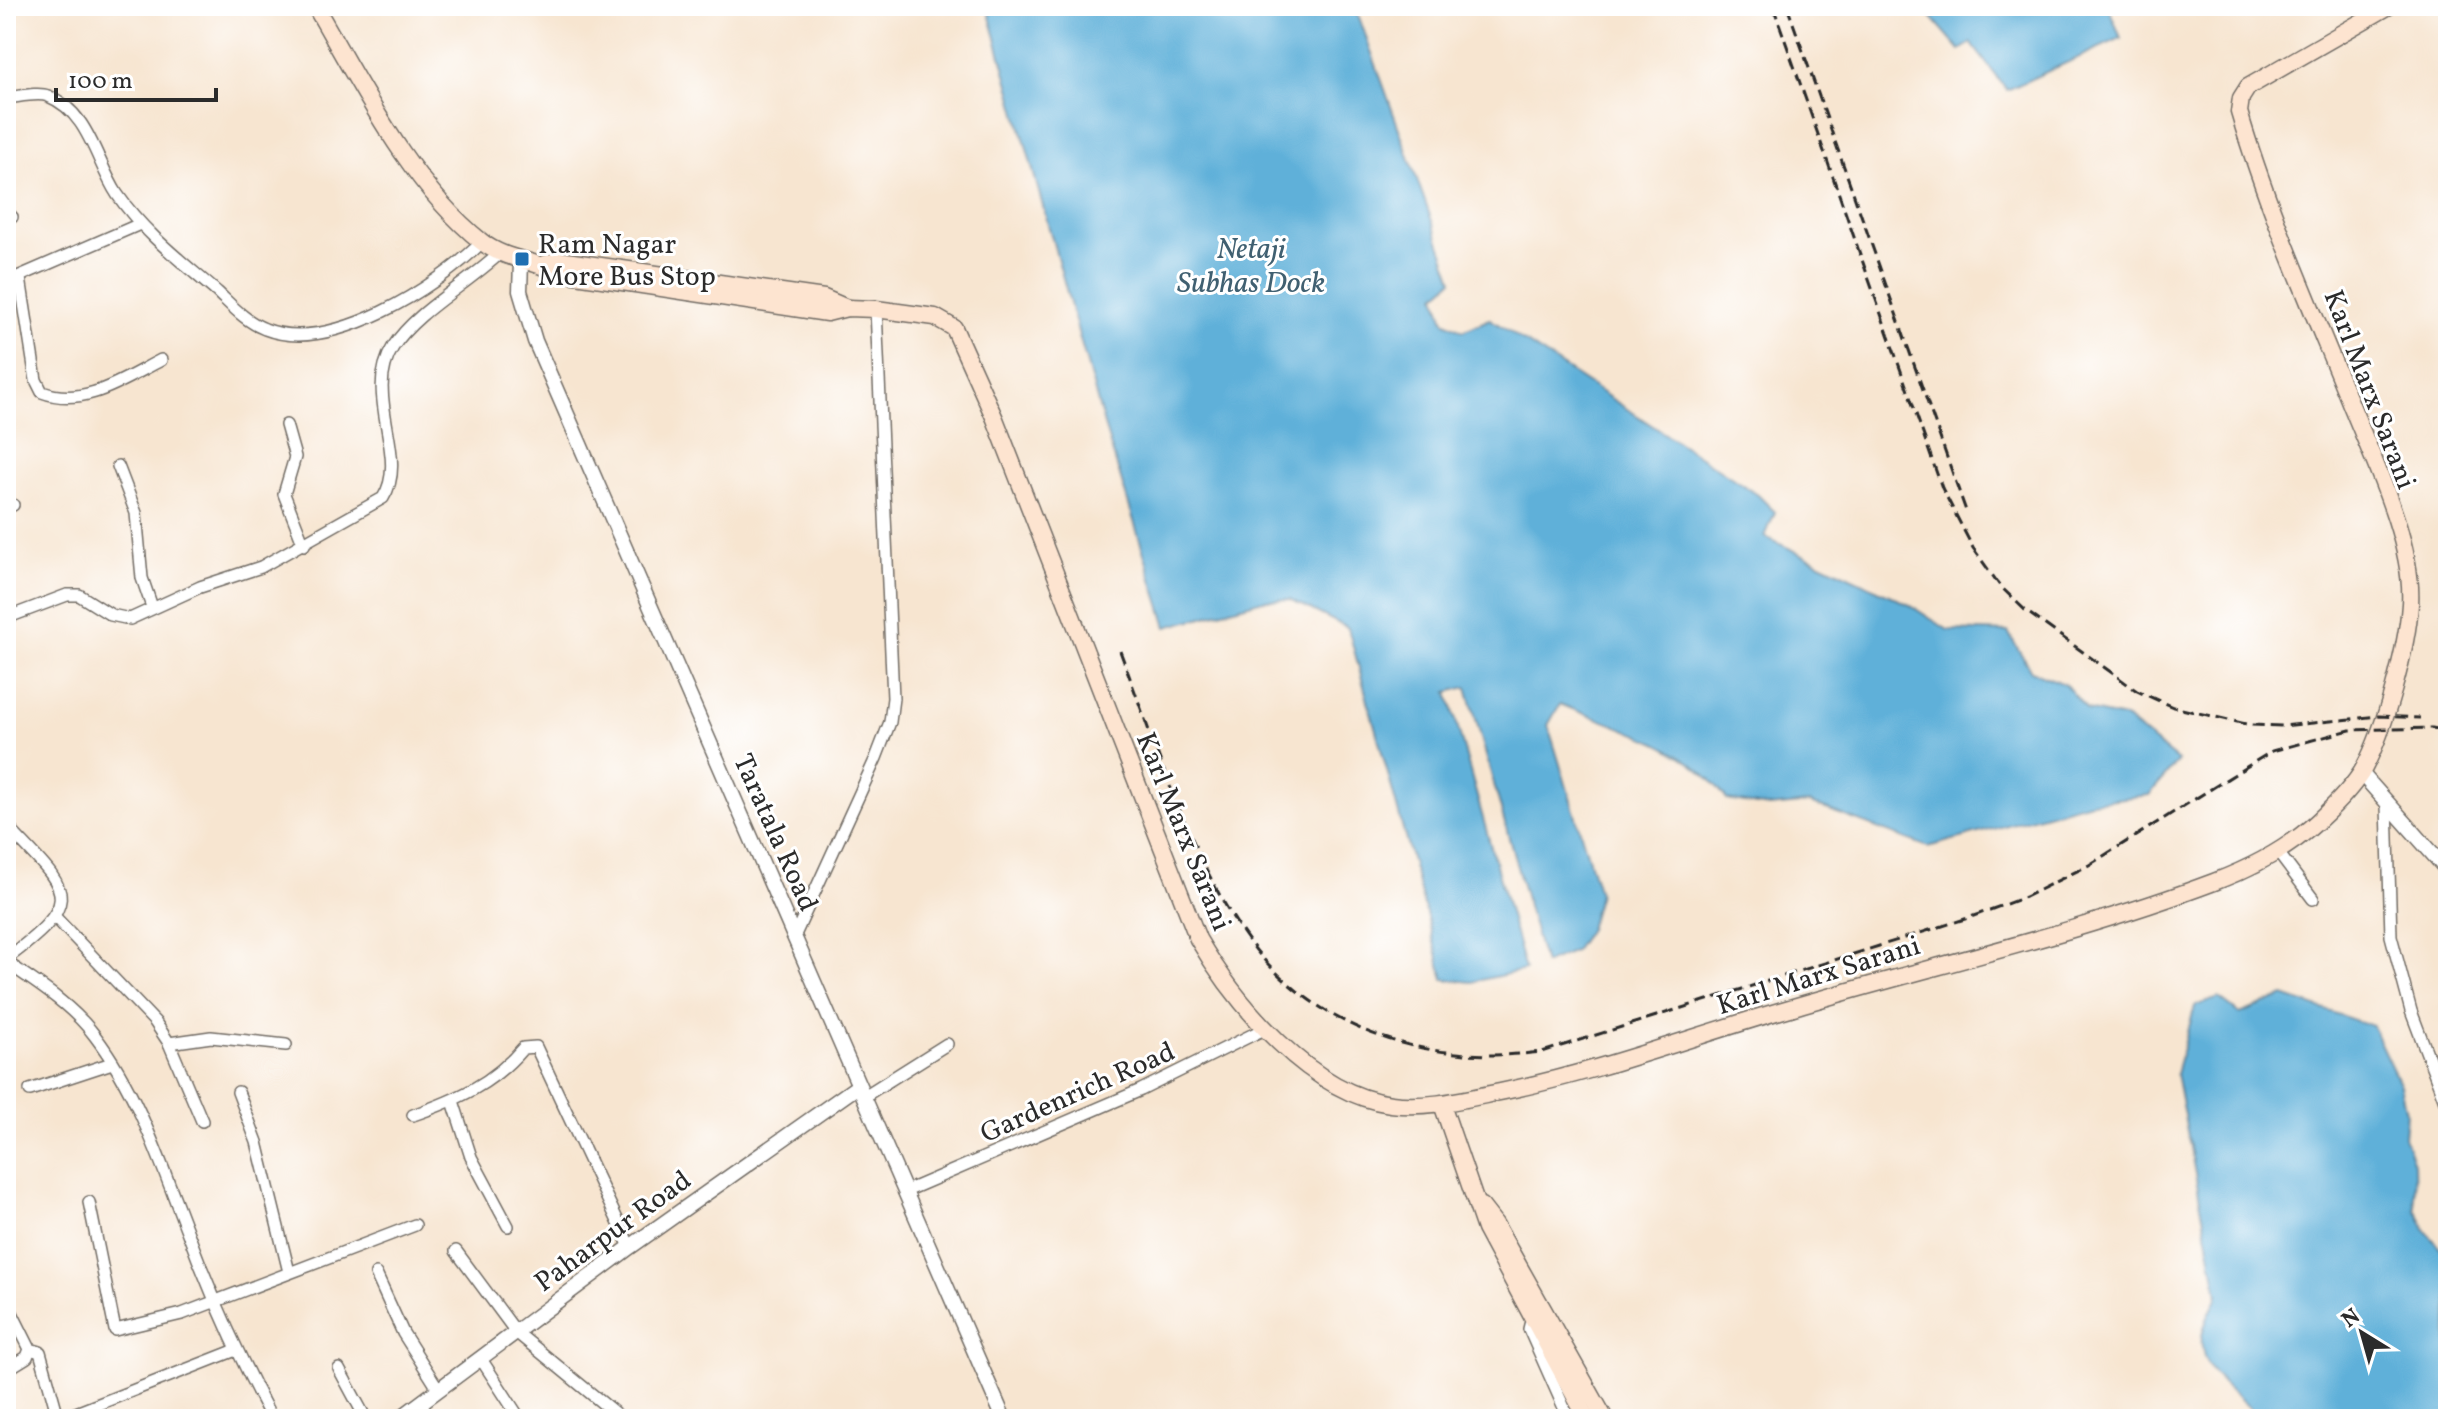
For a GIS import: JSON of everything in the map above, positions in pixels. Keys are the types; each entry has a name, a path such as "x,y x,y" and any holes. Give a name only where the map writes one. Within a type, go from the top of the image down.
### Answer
{"main road":[{"name":"Karl Marx Sarani","path":"315,6 382,122 430,186 482,242 500,253 556,272 827,313 847,308 876,309 935,317 954,328 1039,531 1183,908 1222,978 1264,1029 1286,1049 1354,1092 1389,1104 1442,1104 1545,1084 1785,1009 2086,923 2214,882 2277,851 2318,821 2361,773 2391,696 2410,606 2407,566 2376,466 2298,273 2239,112 2241,98 2248,87 2389,6"},
{"path":"1442,1104 1476,1199 1495,1224 1587,1406 1605,1419"}],"street":[{"path":"6,98 47,95 67,110 89,134 115,191 140,224 237,311 264,329 290,334 337,328 394,307 459,265 482,242"},
{"path":"6,282 140,224"},
{"path":"6,618 67,595 79,595 123,619 261,567 383,498 392,469 381,397 389,354 409,327 500,253"},
{"name":"Taratala Road","path":"521,262 520,291 535,341 1004,1419"},
{"path":"20,278 36,380 42,392 75,398 111,386 161,360"},
{"path":"794,937 890,722 893,698 876,309"},
{"path":"286,425 295,457 284,494 304,545"},
{"path":"118,466 136,513 142,578 152,607"},
{"path":"2361,773 2448,871"},
{"path":"2387,805 2391,936 2411,1011 2448,1107"},
{"path":"6,825 61,887 55,917 6,961 76,1016 95,1035 112,1063 173,1191 214,1301 236,1350 272,1419"},
{"path":"2277,851 2313,899"},
{"path":"55,917 155,1022 169,1043 202,1121"},
{"name":"Gardenrich Road","path":"906,1191 1141,1090 1264,1029"},
{"path":"169,1043 211,1037 286,1045"},
{"path":"861,1092 947,1044"},
{"path":"413,1115 453,1101 505,1070 523,1048 530,1046 540,1050 594,1176 630,1247"},
{"path":"30,1090 112,1063"},
{"path":"238,1092 257,1142 289,1272"},
{"name":"Paharpur Road","path":"399,1419 630,1247 861,1092"},
{"path":"453,1101 471,1157 508,1226"},
{"path":"89,1202 115,1330 182,1314 415,1225"},
{"path":"456,1251 516,1332 622,1419"},
{"path":"376,1274 403,1333 439,1390"},
{"path":"6,1301 30,1349 40,1352 57,1413 63,1418 236,1350"},
{"path":"1539,1312 1529,1329 1569,1419"},
{"path":"6,1370 27,1357 30,1349"},
{"path":"481,1359 520,1419"},
{"path":"339,1369 366,1419"},
{"path":"420,1404 432,1419"}],"water":[{"name":"Netaji Subhas Dock","path":"987,6 1355,6 1453,280 1436,295 1444,321 1463,331 1490,319 1758,495 1775,512 1765,537 1908,604 1948,630 2008,632 2031,671 2065,684 2087,710 2124,718 2178,761 2149,795 2090,802 1928,847 1810,803 1769,807 1727,800 1694,765 1673,752 1628,730 1560,704 1548,725 1599,893 1589,929 1574,951 1544,964 1467,687 1448,692 1525,970 1472,982 1444,979 1348,628 1290,599 1263,600 1167,627 1104,425"},
{"path":"1922,6 2108,6 2121,38 2007,90 1971,43 1960,50"},
{"path":"2284,996 2372,1026 2400,1085 2406,1112 2404,1137 2414,1163 2415,1209 2426,1231 2448,1257 2448,1419 2259,1419 2206,1362 2202,1337 2218,1295 2176,1073 2195,1006 2219,998 2240,1014"}],"railway":[{"path":"1773,6 1942,488 1973,548 2000,586 2026,611 2137,691 2173,707 2250,725 2284,726 2379,716 2420,718"},
{"path":"1787,6 1966,511"},
{"path":"1120,651 1201,858 1244,934 1268,964 1296,990 1327,1012 1360,1028 1394,1041 1467,1054 1542,1052 1968,918 2025,897 2089,865 2272,751 2350,730 2432,728 2448,731"}],"place":[{"name":"Ram Nagar More Bus Stop","path":"522,259"}]}
